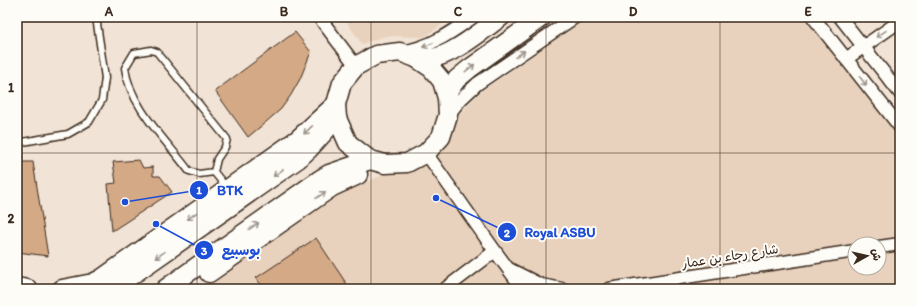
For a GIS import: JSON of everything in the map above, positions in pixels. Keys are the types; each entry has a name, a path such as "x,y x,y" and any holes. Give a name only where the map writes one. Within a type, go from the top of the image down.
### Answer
{"street":[{"path":"319,17 356,66"},
{"path":"408,55 415,50 442,38 473,17"},
{"path":"112,289 298,159 309,149 336,111 342,83 356,66 376,54 408,55 432,58 444,54 454,49 501,17"},
{"path":"165,289 318,180 330,174 377,162 406,163 426,153 441,137 448,107 450,90 457,80 468,69 542,17"},
{"path":"448,107 460,100 477,84 574,17"},
{"path":"813,17 900,127"},
{"path":"840,17 900,93"},
{"path":"846,59 900,21"},
{"path":"408,55 431,68 442,81 448,107"},
{"path":"336,111 348,143 377,162"},
{"path":"62,289 93,283 101,279 228,190 336,111"},
{"path":"426,153 494,251 523,289"},
{"path":"185,289 332,188 377,162"},
{"path":"887,246 900,244"},
{"path":"445,289 494,251"},
{"name":"شارع رجاء بن عمار","path":"609,289 847,251"},
{"path":"508,268 541,285 562,289"},
{"path":"17,287 28,289"}],"lane":[{"path":"17,143 68,134 88,122 102,100 105,78 96,17"},
{"path":"151,50 157,52 227,139 225,147 217,159 214,172 199,174 189,171 148,120 129,86 125,73 124,68 134,53 151,50"},
{"path":"214,172 228,190"}],"shaded area":[{"path":"343,17 453,17 424,37 385,36 362,44"},
{"path":"588,17 803,17 900,139 900,289 200,289 336,196 385,174 403,172 479,93"}],"building":[{"path":"295,32 311,52 300,79 281,109 248,137 215,91"},
{"path":"139,160 143,168 153,167 153,176 160,176 172,192 112,231 108,184 116,183 113,162"},
{"path":"17,162 33,162 48,256 17,252"},
{"path":"316,238 350,289 264,289 256,278"}],"place":[{"name":"Royal ASBU","path":"436,198"},
{"name":"BTK","path":"125,202"},
{"name":"بوسبيع","path":"156,224"}]}
